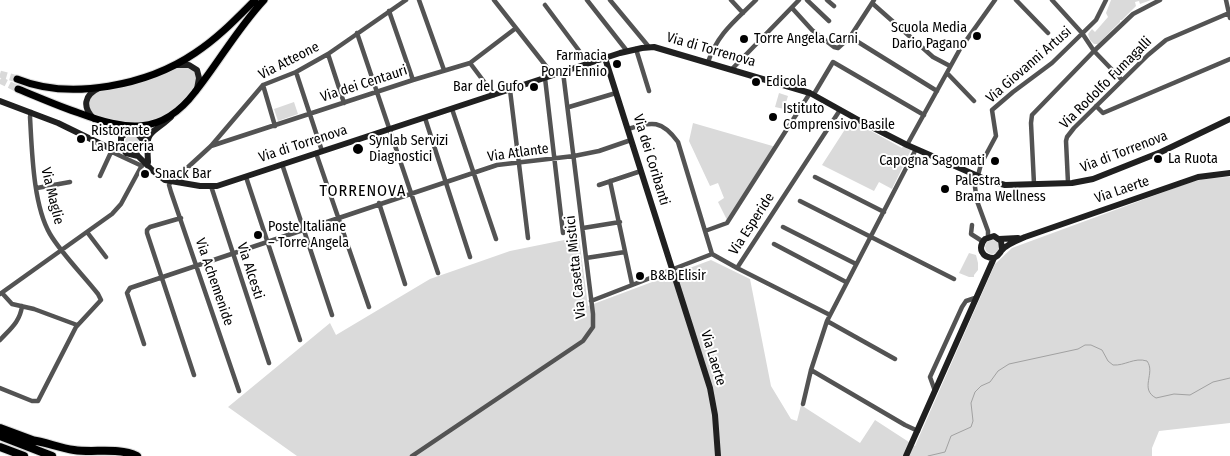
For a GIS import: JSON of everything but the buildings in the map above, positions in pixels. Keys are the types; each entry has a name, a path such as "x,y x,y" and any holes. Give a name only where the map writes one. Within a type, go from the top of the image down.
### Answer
{"highway":[{"path":"0,428 74,456"},
{"path":"0,436 52,456"},
{"path":"31,440 74,450 123,452 137,456"},
{"path":"0,447 20,455"}],"main road":[{"path":"17,79 51,87 100,87 126,83 173,66 194,54 213,40 255,0"},
{"path":"18,88 106,123 124,126 143,126 160,121 175,113 195,92 238,30 264,0"}],"street":[{"name":"Via Atteone","path":"180,182 188,168 211,146 263,85 296,72 328,54 406,0"},
{"path":"419,0 444,70"},
{"path":"494,0 553,75"},
{"path":"587,0 627,51"},
{"path":"610,0 649,47"},
{"path":"731,0 743,13"},
{"path":"708,62 719,38 756,0"},
{"path":"732,69 799,0"},
{"path":"807,0 829,21"},
{"path":"827,0 834,6"},
{"path":"907,145 950,66 995,0"},
{"path":"1016,0 1048,33"},
{"path":"1052,0 1082,33 1094,51 1122,80"},
{"name":"Via Giovanni Artusi","path":"985,239 988,231 976,199 977,176 980,164 996,136 992,114 993,109 1049,66 1098,18 1106,0"},
{"path":"1034,184 1032,115 1134,12 1160,0"},
{"path":"1226,0 1229,15"},
{"path":"792,8 812,30 838,48 850,37 873,2 933,57 950,66"},
{"path":"545,5 589,64"},
{"path":"389,11 413,80"},
{"name":"Via Rodolfo Fumagalli","path":"1068,183 1067,137 1096,106 1166,40 1229,15"},
{"name":"Via dei Centauri","path":"211,146 470,63 516,28"},
{"path":"357,33 438,273"},
{"path":"850,37 937,91"},
{"name":"Via di Torrenova","path":"0,101 31,112 138,161 165,180 211,186 246,177 627,51 649,47 708,62 812,93 907,145 977,176 1002,184 1068,183 1088,180 1161,152 1230,119"},
{"path":"636,49 649,91"},
{"path":"328,54 344,103"},
{"name":"Via dei Coribanti","path":"605,58 672,270"},
{"path":"1096,106 1103,113 1230,59"},
{"path":"705,231 727,223 833,62 924,114"},
{"path":"470,63 494,95"},
{"path":"173,66 190,66 198,71 199,81 195,92"},
{"path":"296,72 310,114 338,218 369,307"},
{"name":"Via Casetta Mistici","path":"412,456 584,341 593,327 569,108 563,72"},
{"path":"947,73 974,101"},
{"path":"545,78 563,233"},
{"path":"263,85 276,126"},
{"path":"94,119 87,110 86,100 91,92 100,87"},
{"path":"510,90 528,238"},
{"path":"569,108 616,92"},
{"path":"452,109 496,239"},
{"name":"Via Esperide","path":"591,301 712,254 737,268 840,110"},
{"name":"Via Maglie","path":"31,112 32,154 46,227 101,300 77,325"},
{"path":"0,388 37,402 77,325 34,308 11,303 1,293 120,207 145,165 148,137 175,113"},
{"path":"424,118 470,257"},
{"path":"106,123 116,128 121,139 122,149 133,154 141,149 142,140 148,129 162,125"},
{"path":"628,129 651,123 666,129 675,138 712,254"},
{"path":"100,176 112,150 125,133 132,131 138,134 142,140"},
{"name":"Via Atlante","path":"144,344 127,290 130,288 196,264 472,172 497,165 554,159 599,151 631,140"},
{"name":"Via di Torrenova","path":"112,150 122,149"},
{"name":"Via di Torrenova","path":"141,149 145,165"},
{"path":"803,404 811,370 827,321 916,149"},
{"name":"Via di Torrenova","path":"133,154 138,161"},
{"path":"282,164 332,315"},
{"path":"599,185 641,171"},
{"name":"Via Laerte","path":"1002,249 1025,236 1192,179 1210,174 1230,173"},
{"path":"246,177 300,340"},
{"path":"815,177 884,212"},
{"name":"Via Achemenide","path":"171,180 170,190 239,391"},
{"path":"37,188 70,182"},
{"path":"610,182 632,284"},
{"name":"Via Alcesti","path":"211,186 269,363"},
{"path":"800,202 954,279"},
{"path":"379,203 405,284"},
{"path":"181,218 150,227 147,230 147,235 194,375"},
{"path":"583,228 620,222"},
{"path":"972,225 970,231 972,236 985,239 994,236 1002,244 1000,255 988,258 983,254"},
{"path":"783,227 856,264"},
{"path":"87,232 106,257"},
{"name":"Via Laerte","path":"999,239 1025,236"},
{"path":"985,239 980,248 986,264 986,274"},
{"path":"774,244 846,282"},
{"path":"586,258 625,252"},
{"path":"906,456 994,258"},
{"path":"737,268 830,315"},
{"name":"Via Laerte","path":"672,270 712,396 718,456"},
{"path":"1,339 17,322 22,306"},
{"path":"827,321 895,359"},
{"path":"811,370 918,431"}],"shaded area":[{"path":"1111,0 1151,0 1140,4 1139,1 1135,2 1136,6 1098,44 1094,44 1088,34 1092,29 1095,32 1108,17 1106,13"},
{"path":"181,66 194,69 197,83 192,92 173,111 150,122 123,123 94,115 88,107 90,96 98,91 139,83"},
{"path":"779,93 788,96 784,109 775,107"},
{"path":"294,102 298,114 278,121 274,109"},
{"path":"851,120 902,148 903,146 911,150 892,189 879,182 874,191 822,165"},
{"path":"693,123 776,147 728,222 718,202 724,198 718,183 710,186 689,141"},
{"path":"132,135 137,137 139,142 137,147 132,149 127,147 125,142 127,137"},
{"path":"1230,177 1230,423 1159,431 1152,448 1152,456 297,456 228,407 330,323 336,335 430,279 510,251 579,237 588,306 711,260 750,279 771,386 791,419 797,421 801,405 860,443 875,420 915,446 995,264 1012,248 1191,182 1205,178"},
{"path":"989,240 995,240 999,247 995,254 989,254 985,250 985,244"},
{"path":"969,253 976,255 978,263 978,270 974,277 959,273"}],"waterway":[{"path":"928,456 945,452 951,436 971,427 973,421 971,403 975,392 981,386 990,382 998,371 1009,364 1091,345 1102,350 1108,361 1113,365 1138,360 1147,361 1150,371 1148,386 1151,394 1156,398 1174,394 1190,395 1213,382 1230,378"}],"tunnel":[{"path":"0,74 17,79"},
{"path":"0,80 18,89"}],"place":[{"name":"Scuola Media Dario Pagano","path":"977,36"},
{"name":"Torre Angela Carni","path":"744,39"},
{"name":"Farmacia Ponzi Ennio","path":"617,64"},
{"name":"Edicola","path":"756,82"},
{"name":"Bar del Gufo","path":"534,87"},
{"name":"Istituto Comprensivo Basile","path":"773,117"},
{"name":"Ristorante La Braceria","path":"81,139"},
{"name":"Synlab Servizi Diagnostici","path":"358,149"},
{"name":"La Ruota","path":"1158,159"},
{"name":"Capogna Sagomati","path":"995,161"},
{"name":"Snack Bar","path":"145,174"},
{"name":"Palestra Brama Wellness","path":"945,189"},
{"name":"Poste Italiane – Torre Angela","path":"258,235"},
{"name":"B&B Elisir","path":"640,276"}],"district":[{"name":"TORRENOVA","path":"363,192"}]}
